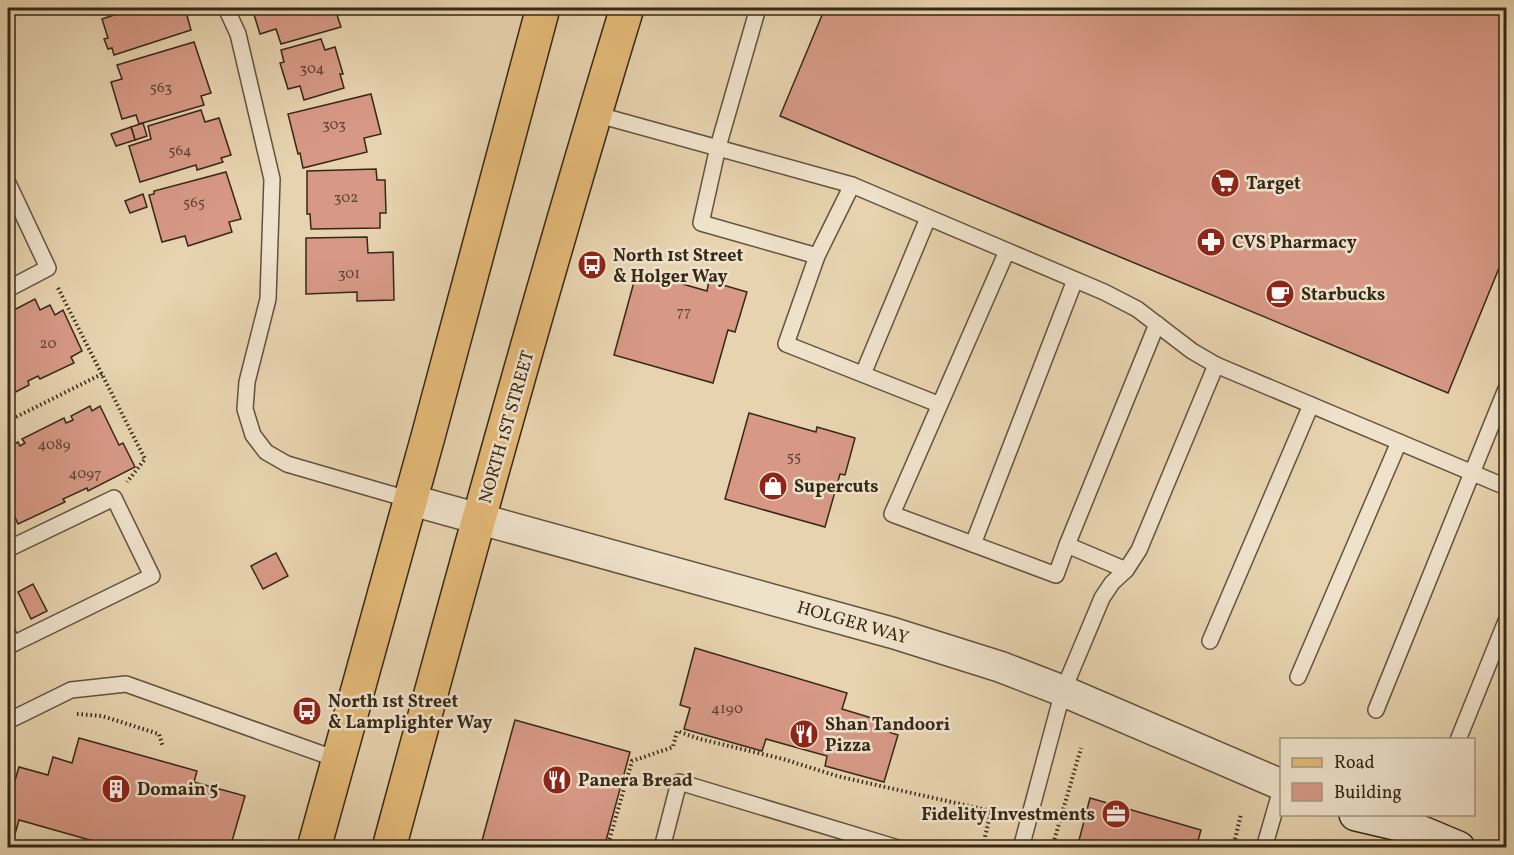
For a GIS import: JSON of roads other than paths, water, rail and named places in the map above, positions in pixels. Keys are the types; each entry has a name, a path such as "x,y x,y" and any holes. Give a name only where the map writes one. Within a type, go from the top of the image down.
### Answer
{"main road":[{"path":"315,848 543,8"},
{"name":"NORTH 1ST STREET","path":"389,848 479,519 627,8"}],"street":[{"name":"HOLGER WAY","path":"411,500 893,633 1001,667 1063,690 1280,785"},
{"path":"1365,816 1403,825 1458,848"}],"lane":[{"path":"226,8 238,34 272,179 268,299 248,382 245,409 253,435 266,452 287,464 411,500"},
{"path":"758,8 718,147 701,223 817,256"},
{"path":"595,114 852,185 1075,280 1137,309 1192,351 1216,365 1506,487"},
{"path":"8,183 48,268 8,289"},
{"path":"852,185 817,256 786,344 939,404"},
{"path":"863,374 928,218"},
{"path":"1007,251 892,514 1056,575 1157,324"},
{"path":"973,544 1075,280"},
{"path":"1021,848 1063,690 1102,598 1112,583 1126,570 1139,550 1216,365"},
{"path":"1376,711 1506,389"},
{"path":"1210,641 1311,405"},
{"path":"1298,678 1399,442"},
{"path":"8,549 114,498 152,576 13,644 8,634"},
{"path":"1067,545 1126,570"},
{"path":"1459,738 1506,621"},
{"path":"8,721 71,690 126,684 339,760"},
{"path":"662,848 679,782 898,848"},
{"path":"1264,848 1280,789"}],"place":[{"name":"Target","path":"1225,183"},
{"name":"CVS Pharmacy","path":"1211,242"},
{"name":"North 1st Street & Holger Way","path":"592,265"},
{"name":"Starbucks","path":"1280,294"},
{"name":"Supercuts","path":"773,486"},
{"name":"North 1st Street & Lamplighter Way","path":"307,711"},
{"name":"Shan Tandoori Pizza","path":"804,734"},
{"name":"Panera Bread","path":"557,780"},
{"name":"Domain 5","path":"116,789"},
{"name":"Fidelity Investments","path":"1116,814"}]}
